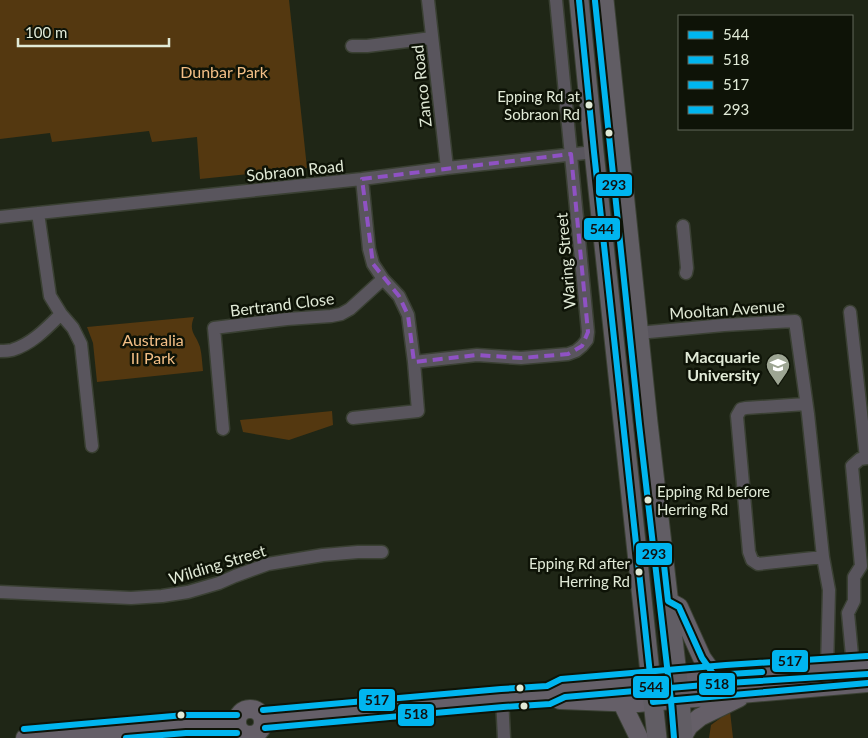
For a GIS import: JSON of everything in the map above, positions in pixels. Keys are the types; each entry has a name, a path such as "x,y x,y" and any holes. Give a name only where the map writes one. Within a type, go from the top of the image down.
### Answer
{"main road":[{"path":"579,0 657,738"},
{"path":"604,0 638,333 683,737"}],"street":[{"name":"Zanco Road","path":"428,0 447,168"},
{"name":"Waring Street","path":"414,362 477,355 521,358 568,354 576,351 586,340 588,332 556,0"},
{"path":"352,46 432,38"},
{"name":"Sobraon Road","path":"0,217 362,179 594,152"},
{"path":"353,418 418,411 408,315 399,296 383,279 373,264 368,249 362,179"},
{"path":"38,213 50,296 61,314 73,328 81,344 92,446"},
{"path":"682,226 686,274"},
{"name":"Bertrand Close","path":"223,429 214,328 341,314 350,309 383,279"},
{"path":"264,719 549,695 562,688 860,665 848,613 854,601 854,577 861,566 852,466 860,459 867,458 850,312"},
{"path":"0,351 12,350 27,343 40,334 61,314"},
{"name":"Mooltan Avenue","path":"638,333 724,324 795,321 823,557 829,590 827,668"},
{"path":"806,404 746,408 741,409 736,416 749,552 752,560 758,564 823,557"},
{"name":"Wilding Street","path":"0,592 131,598 162,596 188,592 219,583 268,564 323,555 382,552"},
{"path":"668,601 679,606 702,658 714,675"},
{"path":"549,695 560,700 638,703 868,683"},
{"path":"683,737 689,726 700,717 746,694"},
{"path":"502,698 504,738"},
{"path":"622,703 639,738"},
{"path":"246,709 255,709 262,714 264,719 261,730 254,736 245,734 238,728 237,724 239,715 246,709"},
{"path":"25,738 186,724 237,724"}],"highlighted area":[{"path":"571,154 588,332 582,346 568,354 521,358 477,355 414,362 408,315 399,296 373,264 362,179"}],"green space":[{"name":"Dunbar Park","path":"0,0 289,0 307,168 200,179 197,137 152,142 149,131 52,142 50,133 0,139"},
{"name":"Australia II Park","path":"194,317 192,330 200,347 203,371 97,382 93,343 87,327"},
{"path":"332,411 333,425 289,440 243,432 240,420"},
{"path":"730,711 733,738 709,738 711,725"}],"transit line":[{"name":"544","path":"579,0 653,702 868,683"},
{"name":"293","path":"595,1 674,738"},
{"name":"544","path":"662,547 668,601 679,607 702,658 714,675 762,672"},
{"name":"517","path":"263,710 547,686 561,679 726,665 867,656"},
{"name":"518","path":"265,728 550,704 565,697 728,683 868,674"},
{"name":"517","path":"24,729 185,715 237,715"},
{"name":"518","path":"126,738 186,733 237,733"}],"place":[{"name":"Epping Rd at Sobraon Rd","path":"589,105"},
{"name":"Macquarie University","path":"778,386"},
{"name":"Epping Rd before Herring Rd","path":"648,500"},
{"name":"Epping Rd after Herring Rd","path":"639,572"}]}
